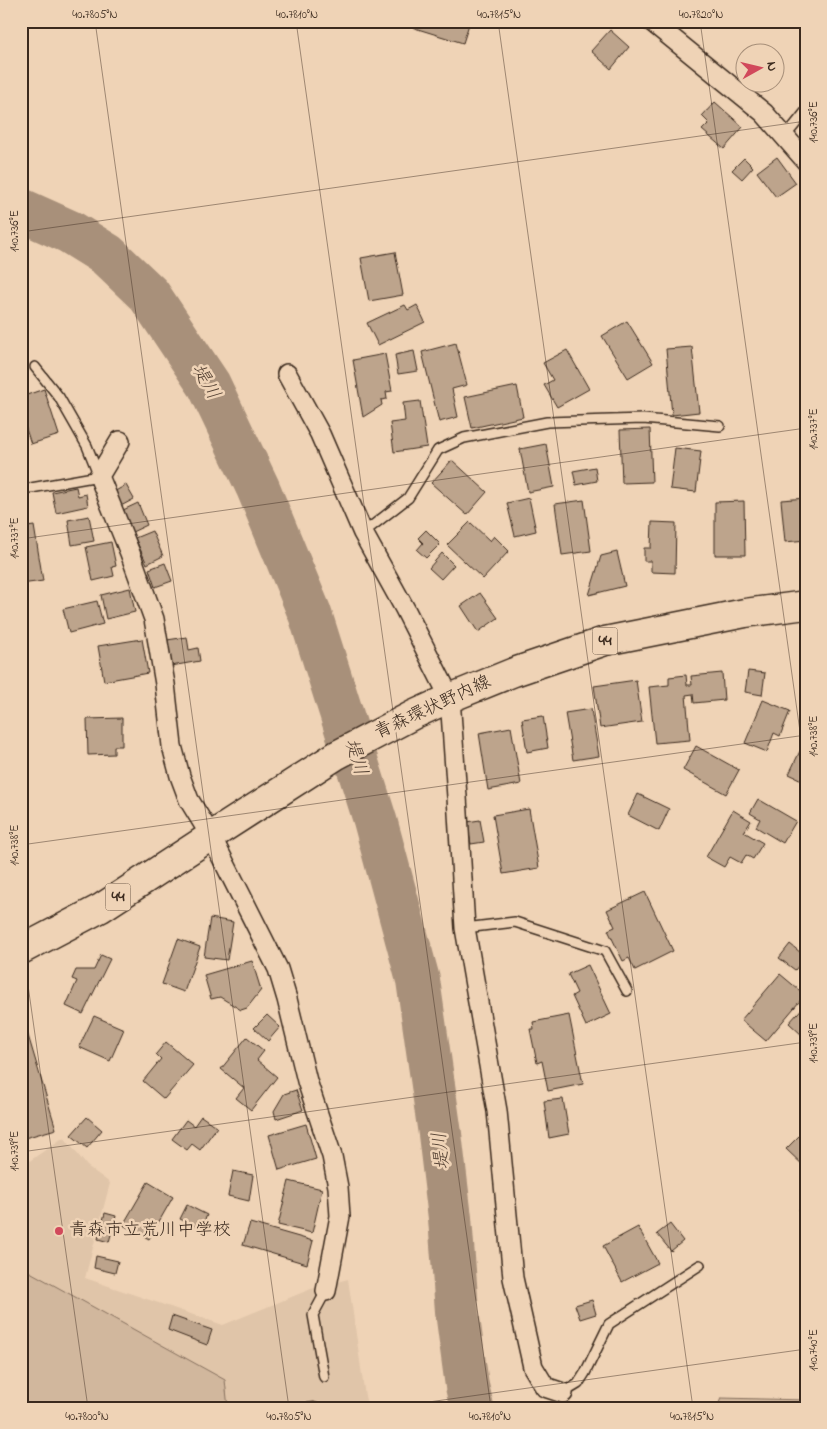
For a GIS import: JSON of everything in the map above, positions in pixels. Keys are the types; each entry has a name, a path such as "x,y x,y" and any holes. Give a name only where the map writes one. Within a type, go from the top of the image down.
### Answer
{"main road":[{"name":"青森環状野内線","path":"21,950 101,908 337,755 450,698 514,672 605,641 745,613 806,605"}],"street":[{"path":"651,21 764,113 806,161"},
{"path":"287,374 320,434 363,533 450,698 465,928 498,1111 513,1278 534,1367 545,1387 564,1393"},
{"path":"120,441 99,476 154,619 165,684 172,746 180,776 189,800 211,836 278,968 307,1081 332,1156 338,1187 340,1216 326,1291"}],"lane":[{"path":"785,137 806,111"},
{"path":"31,488 99,476 87,446 59,397 34,367"},
{"path":"363,533 408,498 438,450 464,438 547,422 643,419 720,426"},
{"path":"465,928 515,922 605,951 627,991"},
{"path":"564,1393 578,1384 609,1324 700,1265"},
{"path":"324,1377 313,1315 326,1291"}],"shaded area":[{"name":"青森市立荒川中学校","path":"64,1137 87,1166 110,1183 85,1278 223,1325 311,1289 348,1279 368,1408 21,1408 21,1167"},
{"path":"21,1267 225,1380 228,1408 21,1408"},
{"path":"721,1398 806,1400 806,1408 717,1408"}],"building":[{"path":"392,21 470,21 463,43"},
{"path":"610,30 629,47 611,69 591,51"},
{"path":"715,102 743,127 724,149 702,130 709,123 702,116"},
{"path":"777,157 796,183 776,197 757,172"},
{"path":"744,158 753,167 742,179 732,170"},
{"path":"395,252 403,295 369,301 361,258"},
{"path":"405,305 408,310 417,305 425,322 378,345 367,323"},
{"path":"627,321 653,363 628,378 602,336"},
{"path":"456,343 467,385 452,389 458,417 439,422 422,352"},
{"path":"692,347 699,412 672,415 666,349"},
{"path":"567,350 589,389 557,407 544,385 553,380 543,363"},
{"path":"414,351 418,371 398,374 395,355"},
{"path":"385,354 392,391 386,392 387,399 381,400 382,405 363,417 353,360"},
{"path":"517,386 523,417 472,428 465,397"},
{"path":"44,389 59,435 31,444 21,414 21,397"},
{"path":"420,401 427,447 394,452 390,423 405,421 403,403"},
{"path":"650,429 652,482 622,483 620,430"},
{"path":"546,444 554,487 528,492 520,449"},
{"path":"675,448 701,451 696,492 670,489"},
{"path":"452,460 487,492 467,515 431,483"},
{"path":"595,467 597,481 576,485 573,471"},
{"path":"126,485 134,499 119,507 112,493"},
{"path":"76,487 78,496 86,494 88,506 56,513 52,492"},
{"path":"529,498 536,531 515,536 507,503"},
{"path":"806,498 806,540 785,542 781,500"},
{"path":"584,500 591,551 562,555 555,504"},
{"path":"744,501 745,555 715,555 715,502"},
{"path":"138,503 147,525 130,533 121,511"},
{"path":"89,516 94,541 72,545 68,520"},
{"path":"470,522 490,541 494,536 509,551 483,579 447,545"},
{"path":"652,522 676,523 675,573 651,572 651,561 644,561 644,548 651,548"},
{"path":"34,526 43,581 21,584 21,528"},
{"path":"426,530 440,544 426,558 417,550 423,543 418,538"},
{"path":"152,531 163,556 147,564 135,538"},
{"path":"111,542 116,566 112,567 114,576 93,581 86,547"},
{"path":"617,552 625,586 589,595 601,556"},
{"path":"442,553 454,565 441,579 429,568"},
{"path":"165,563 172,581 155,587 149,569"},
{"path":"130,588 135,612 106,619 101,595"},
{"path":"480,593 498,618 478,632 461,606"},
{"path":"97,601 103,624 69,633 63,609"},
{"path":"187,637 189,650 198,648 200,661 171,666 167,640"},
{"path":"142,639 148,673 104,681 98,646"},
{"path":"748,671 765,673 762,695 745,692"},
{"path":"722,673 724,700 694,703 693,694 686,695 690,740 655,743 649,687 669,685 669,677 686,675 687,685 692,685 691,676"},
{"path":"636,680 642,722 600,728 594,686"},
{"path":"763,700 790,711 780,736 774,733 767,752 745,743"},
{"path":"591,709 599,756 573,760 565,713"},
{"path":"543,716 548,748 527,752 522,719"},
{"path":"122,718 122,746 114,746 114,754 88,755 87,719"},
{"path":"511,727 521,784 488,790 479,733"},
{"path":"696,746 739,770 726,794 683,770"},
{"path":"800,751 806,753 806,782 789,774"},
{"path":"638,794 669,809 659,831 628,815"},
{"path":"758,799 796,821 783,843 756,827 760,819 750,813"},
{"path":"529,809 539,868 503,874 493,815"},
{"path":"733,810 751,821 744,832 763,843 753,859 746,855 741,863 730,857 724,867 706,857"},
{"path":"480,820 484,842 471,844 467,822"},
{"path":"645,892 673,951 635,970 629,958 623,961 608,930 615,927 607,910"},
{"path":"210,918 233,922 227,960 204,957"},
{"path":"178,939 200,947 184,992 162,984"},
{"path":"790,944 806,957 795,970 779,958"},
{"path":"101,955 110,959 83,1014 66,1006 77,981 72,979 76,970 94,970"},
{"path":"252,961 261,990 247,1008 241,1010 220,997 211,999 204,975"},
{"path":"588,965 611,1014 586,1026 572,996 577,993 568,974"},
{"path":"780,974 805,995 766,1041 741,1020"},
{"path":"806,1004 806,1033 803,1036 789,1023"},
{"path":"21,1012 56,1129 21,1139"},
{"path":"267,1015 280,1027 268,1041 254,1028"},
{"path":"569,1015 583,1084 548,1091 542,1061 537,1063 530,1029 534,1029 533,1022"},
{"path":"94,1016 124,1029 110,1061 79,1047"},
{"path":"247,1037 264,1051 257,1060 277,1077 251,1110 236,1098 244,1088 221,1069"},
{"path":"166,1042 193,1065 164,1099 143,1081 161,1059 156,1054"},
{"path":"296,1090 303,1110 276,1119 274,1111 284,1094"},
{"path":"563,1099 569,1134 549,1138 544,1101"},
{"path":"201,1116 217,1127 200,1150 192,1144 187,1150 172,1139 186,1120 194,1126"},
{"path":"87,1117 102,1130 87,1148 71,1135"},
{"path":"306,1124 316,1159 279,1170 269,1135"},
{"path":"806,1129 806,1168 786,1149"},
{"path":"233,1171 253,1175 249,1201 228,1196"},
{"path":"289,1181 322,1189 312,1233 278,1225"},
{"path":"148,1182 173,1197 149,1239 123,1225"},
{"path":"187,1205 207,1215 201,1229 180,1219"},
{"path":"806,1207 806,1232 799,1209"},
{"path":"105,1213 116,1216 109,1242 98,1239"},
{"path":"250,1223 313,1241 307,1264 243,1245"},
{"path":"670,1224 683,1241 671,1251 657,1234"},
{"path":"638,1227 658,1263 622,1282 603,1246"},
{"path":"96,1256 118,1261 115,1273 94,1268"},
{"path":"592,1300 596,1314 580,1319 575,1305"},
{"path":"172,1316 212,1330 207,1345 168,1330"},
{"path":"314,1402 332,1408 286,1408 291,1405"}],"waterway":[{"name":"堤川","path":"21,210 70,232 107,255 149,295 209,385 258,488 310,614 375,820 418,980 450,1218 457,1311 467,1386 472,1408"}],"place":[{"name":"青森市立荒川中学校","path":"59,1231"}]}
